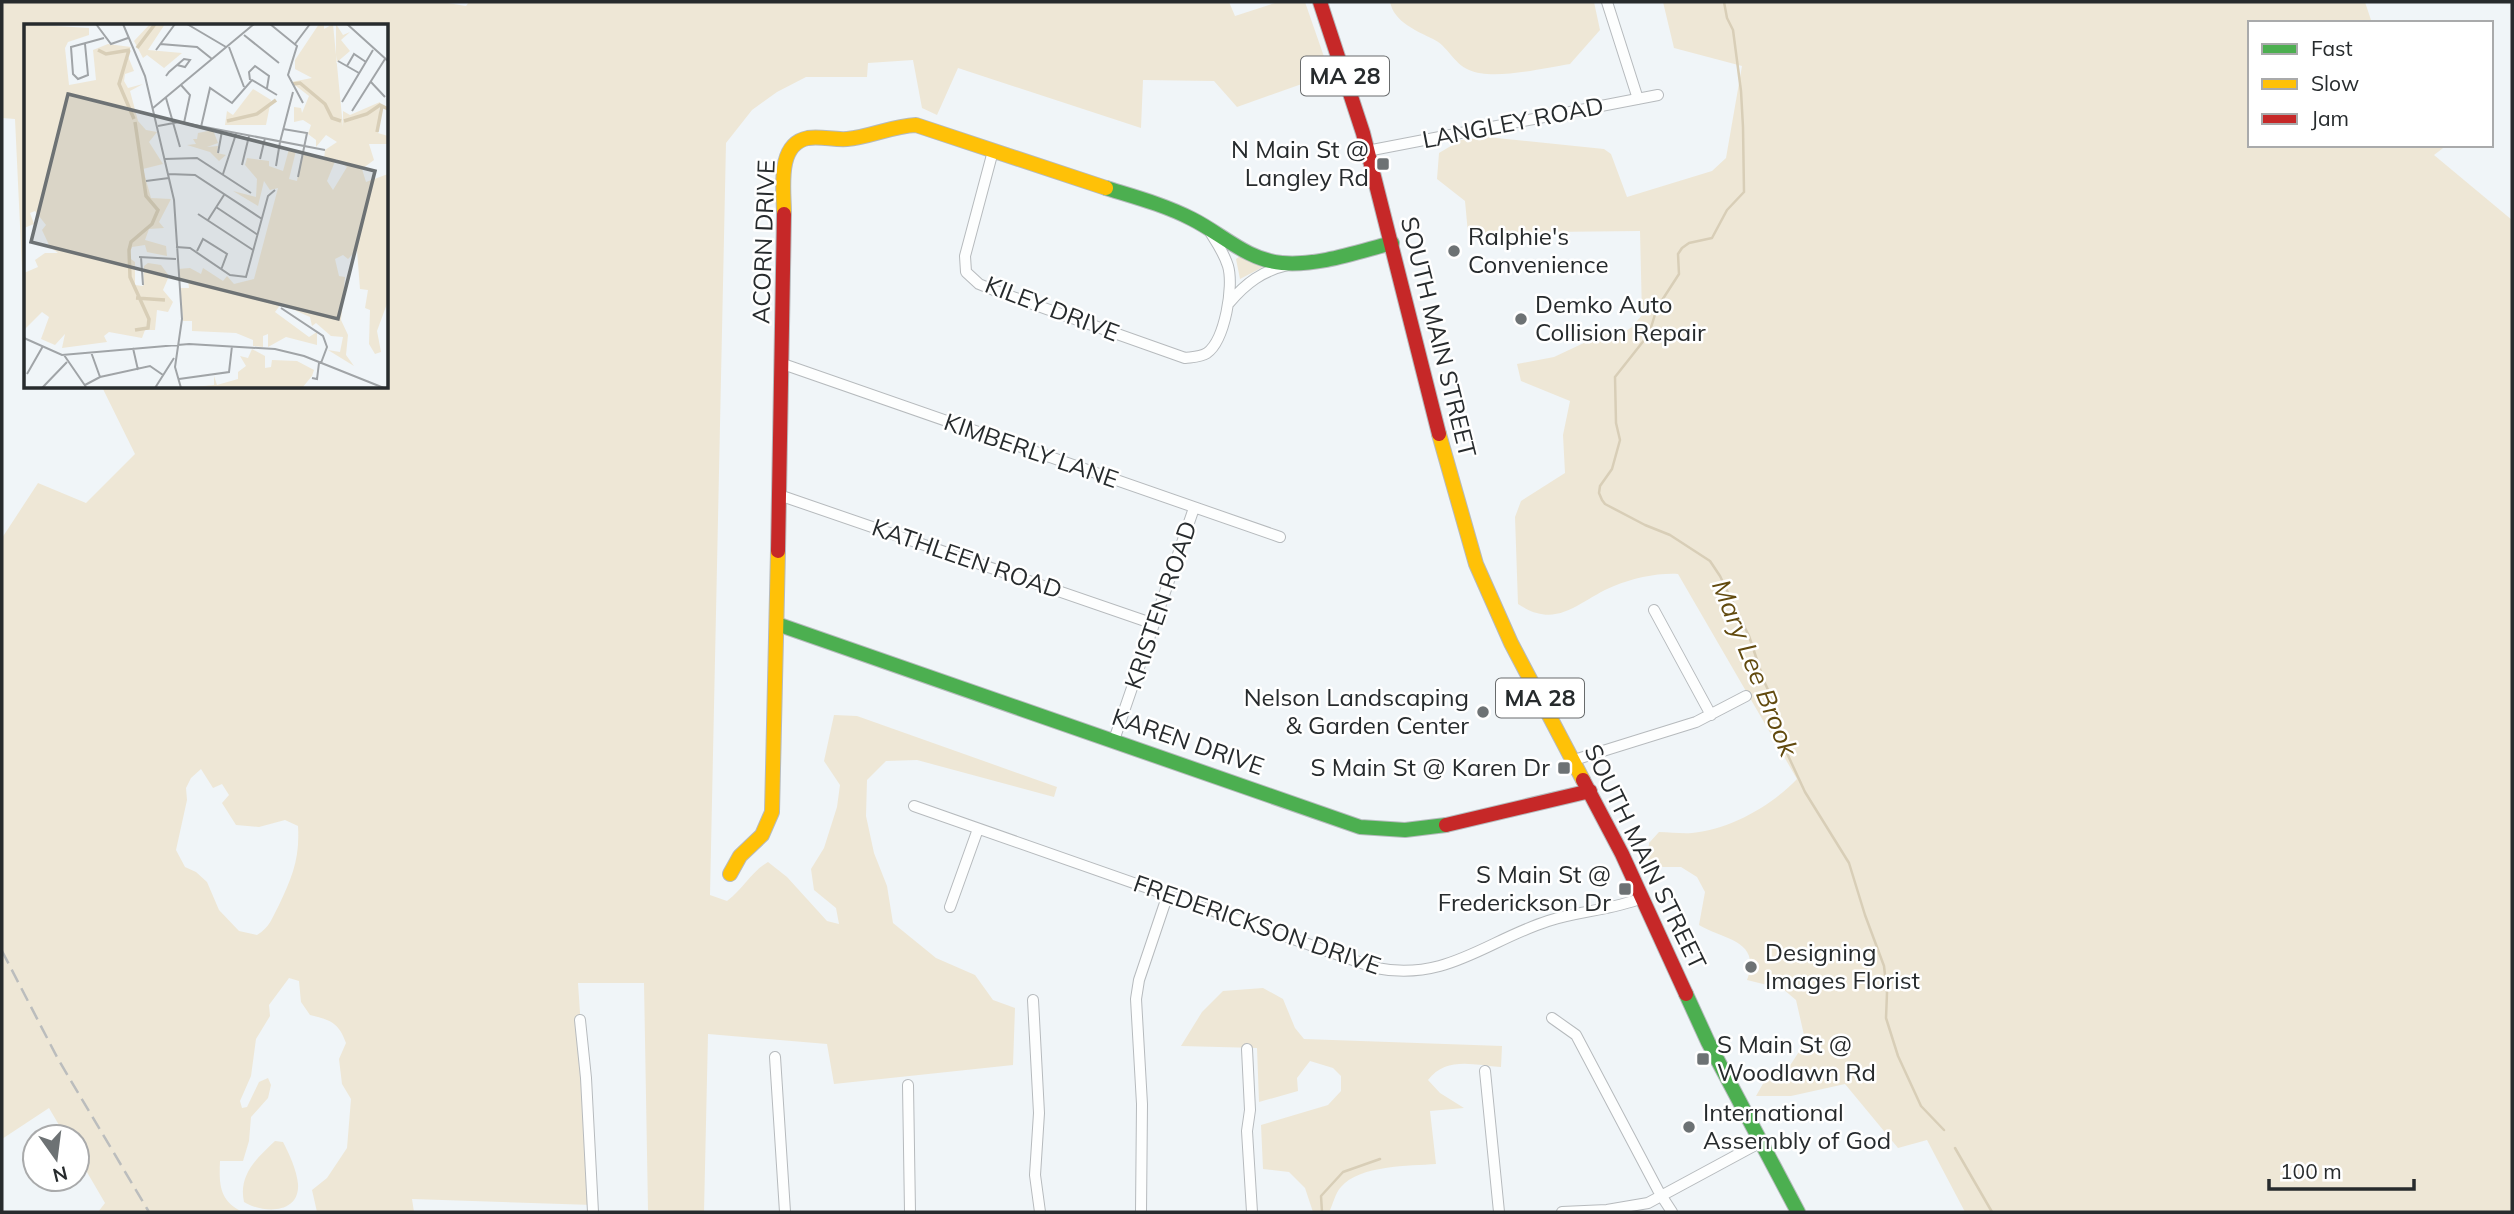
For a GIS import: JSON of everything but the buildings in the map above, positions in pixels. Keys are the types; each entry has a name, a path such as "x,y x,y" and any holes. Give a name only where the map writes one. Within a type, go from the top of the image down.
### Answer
{"street":[{"name":"MA 28","path":"1320,2 1367,151"},
{"path":"1607,2 1637,99"},
{"name":"LANGLEY ROAD","path":"1367,151 1658,95"},
{"name":"ACORN DRIVE","path":"730,874 738,856 759,839 772,812 785,171 786,157 793,146 804,139 848,139 887,128 916,125 1153,203 1191,218 1252,256 1278,263 1297,263 1392,243"},
{"name":"KILEY DRIVE","path":"993,151 965,256 967,272 979,284 1185,358 1208,353 1218,339 1231,285 1229,267 1209,231"},
{"name":"SOUTH MAIN STREET","path":"1367,151 1441,444 1476,564 1511,643 1590,791 1699,1022 1798,1212"},
{"path":"1228,303 1243,286 1263,273 1297,263"},
{"name":"KIMBERLY LANE","path":"783,364 1280,537"},
{"name":"KATHLEEN ROAD","path":"779,495 1154,624"},
{"name":"KRISTEN ROAD","path":"1114,740 1194,508"},
{"path":"1654,611 1711,715"},
{"name":"KAREN DRIVE","path":"777,624 1378,831 1395,833 1423,830 1546,804 1590,791"},
{"path":"1574,760 1688,725 1746,696"},
{"name":"FREDERICKSON DRIVE","path":"914,806 1376,968 1398,972 1440,967 1545,922 1627,904 1642,898"},
{"path":"950,907 978,829"},
{"path":"1141,1212 1141,1091 1136,999 1139,980 1168,894"},
{"path":"1033,1000 1039,1113 1035,1175 1040,1212"},
{"path":"1552,1018 1576,1035 1672,1212"},
{"path":"580,1020 593,1212"},
{"path":"1247,1049 1252,1212"},
{"path":"775,1057 785,1212"},
{"path":"1485,1070 1499,1212"},
{"path":"908,1085 910,1212"},
{"path":"1562,1212 1626,1208 1662,1197 1761,1142"}],"shaded area":[{"path":"2,2 442,2 466,6 469,2 1229,2 1235,16 1278,2 1305,2 1330,74 1237,107 1214,81 1143,80 1141,128 958,68 937,115 922,108 913,60 868,63 867,77 806,77 777,92 752,110 726,143 710,895 727,901 768,862 787,877 827,921 839,924 836,908 814,890 811,869 824,848 837,807 840,785 824,761 834,715 857,716 1057,787 1054,797 917,760 886,761 867,780 866,816 874,853 887,886 893,923 936,958 975,975 993,1000 1015,1008 1013,1065 834,1084 827,1044 708,1034 704,1212 648,1210 644,983 578,983 593,1205 412,1199 414,1212 317,1212 312,1190 327,1178 347,1148 351,1099 342,1084 339,1059 346,1043 333,1023 310,1015 301,1002 299,981 289,978 269,1005 270,1016 256,1039 251,1076 240,1101 242,1108 247,1107 259,1082 268,1078 271,1085 268,1098 251,1117 249,1141 243,1161 220,1161 222,1191 229,1203 243,1212 98,1212 105,1203 91,1179 91,1123 58,1123 49,1108 26,1123 21,1123 21,1126 2,1139 2,538 38,483 86,503 135,454 102,388 388,388 388,24 24,24 24,311 15,119 2,118","holes":["201,769 213,788 222,784 229,795 222,803 236,825 259,827 285,820 298,826 298,848 291,876 270,922 257,935 239,931 219,910 207,882 185,867 176,850 187,800 186,788 191,778"]},
{"path":"1390,2 1594,2 1600,30 1570,64 1518,73 1479,73 1463,67 1438,42 1401,20"},
{"path":"1663,2 2365,2 2371,21 2248,21 2248,147 2444,147 2434,155 2512,220 2512,1212 1965,1212 1927,1140 1898,1148 1845,1084 1791,1096 1756,1096 1764,1082 1791,1064 1800,1050 1804,1035 1796,1000 1783,989 1747,980 1750,967 1745,949 1729,938 1699,925 1705,892 1697,877 1681,867 1663,867 1648,860 1649,843 1659,832 1707,831 1736,821 1763,807 1797,779 1678,574 1654,575 1622,583 1557,614 1532,612 1518,604 1515,517 1521,501 1565,473 1563,435 1570,401 1521,381 1517,364 1554,357 1603,334 1618,336 1632,327 1642,315 1640,231 1468,233 1465,201 1437,179 1439,153 1461,140 1487,137 1604,149 1611,154 1627,197 1712,171 1726,158 1742,66 1674,48"},
{"path":"1240,256 1263,267 1240,279 1236,259"},
{"path":"1263,988 1283,999 1295,1028 1304,1039 1502,1046 1501,1067 1452,1065 1435,1072 1428,1080 1440,1093 1464,1108 1430,1111 1436,1164 1399,1166 1360,1174 1339,1190 1329,1212 1313,1212 1305,1188 1289,1172 1263,1169 1261,1125 1328,1105 1341,1091 1341,1076 1333,1068 1310,1061 1297,1078 1298,1091 1259,1102 1257,1048 1181,1046 1202,1012 1223,991"},
{"path":"275,1141 283,1142 290,1157 298,1184 297,1194 287,1206 279,1209 252,1206 244,1202 246,1175"}],"waterway":[{"name":"Mary Lee Brook","path":"1724,2 1733,30 1741,91 1744,192 1727,210 1712,238 1689,243 1682,248 1678,254 1679,274 1657,308 1649,334 1615,377 1616,423 1620,440 1612,469 1600,486 1599,493 1605,504 1670,535 1710,561 1720,576 1749,636 1778,712 1785,749 1805,792 1849,863 1884,966 1886,1018 1898,1056 1921,1106 1944,1130"},
{"name":"Mary Lee Brook","path":"1955,1148 1992,1212"},
{"path":"1322,1212 1321,1196 1343,1172 1380,1159"}],"railway":[{"path":"2,951 58,1059 149,1212"}],"traffic: fast":[{"path":"1106,188 1182,214 1246,252 1269,261 1296,263 1338,258 1392,243"},
{"path":"777,624 1360,827 1405,830 1446,825"},
{"path":"1686,994 1708,1042 1798,1212"}],"traffic: slow":[{"path":"784,214 783,181 786,158 798,142 808,138 856,138 916,125 1106,188"},
{"path":"1439,434 1476,564 1511,643 1583,780"},
{"path":"730,874 740,856 762,835 772,812 778,551"}],"traffic: jam":[{"path":"1320,2 1363,133 1439,434"},
{"path":"778,551 784,214"},
{"path":"1583,780 1622,854 1686,994"},
{"path":"1446,825 1590,791"}],"place":[{"name":"N Main St @ Langley Rd","path":"1383,164"},
{"name":"Ralphie's Convenience","path":"1454,251"},
{"name":"Demko Auto Collision Repair","path":"1521,319"},
{"name":"Nelson Landscaping & Garden Center","path":"1483,712"},
{"name":"S Main St @ Karen Dr","path":"1564,768"},
{"name":"S Main St @ Frederickson Dr","path":"1625,889"},
{"name":"Designing Images Florist","path":"1751,967"},
{"name":"S Main St @ Woodlawn Rd","path":"1703,1059"},
{"name":"International Assembly of God","path":"1689,1127"}]}
